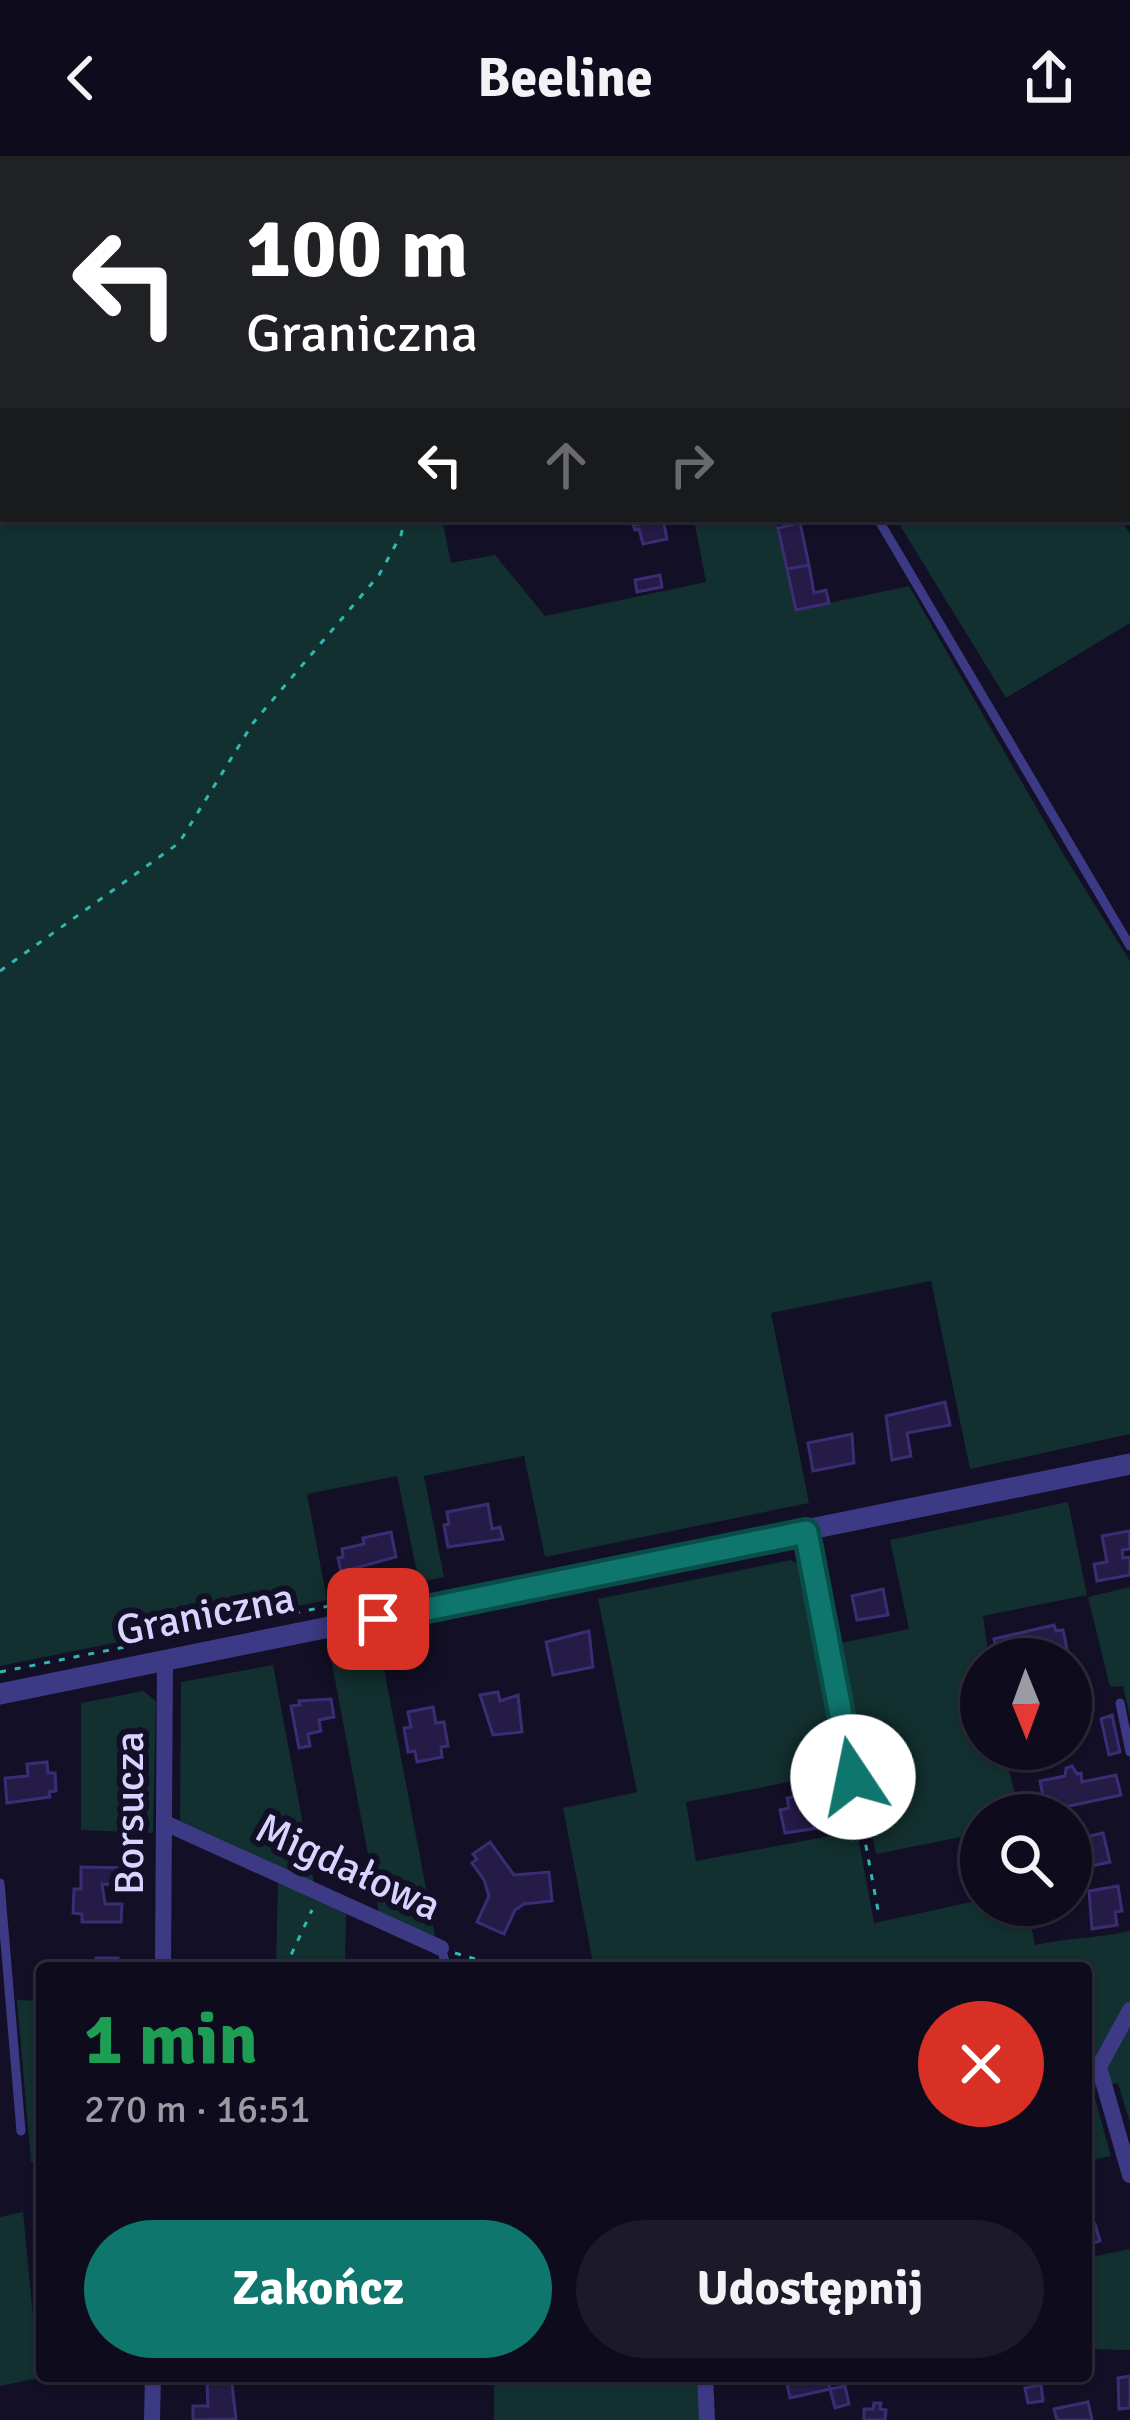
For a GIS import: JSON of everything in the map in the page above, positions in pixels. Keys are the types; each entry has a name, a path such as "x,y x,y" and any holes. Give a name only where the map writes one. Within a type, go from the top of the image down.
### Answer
{"street":[{"name":"Graniczna","path":"0,1694 1130,1464"},
{"name":"Borsucza","path":"163,1962 165,1659"},
{"name":"Migdałowa","path":"166,1823 441,1948"},
{"path":"1130,2010 1099,2067 1130,2176"},
{"path":"152,2420 153,2382"},
{"path":"705,2382 707,2420"}],"lane":[{"path":"880,522 1130,946"},
{"path":"806,1532 861,1818"},
{"path":"1120,1703 1130,1752"},
{"path":"0,1883 21,2131"},
{"path":"441,1948 445,1962"}],"path":[{"path":"0,970 179,843 253,723 379,575 405,522"},
{"path":"861,1818 878,1910"},
{"path":"288,1962 321,1892"},
{"name":"Migdałowa","path":"441,1948 486,1962"}],"green space":[{"path":"0,522 443,522 451,563 495,555 545,616 706,582 695,525 708,522 777,522 796,610 909,586 1130,961 1130,1434 970,1469 931,1281 771,1313 809,1503 545,1557 524,1456 424,1476 444,1577 419,1582 397,1476 307,1494 327,1600 0,1666"},
{"path":"898,522 1123,522 1130,534 1130,623 1006,698"},
{"path":"1068,1502 1087,1595 983,1616 986,1638 960,1638 960,1770 1009,1770 1015,1794 960,1794 960,1837 876,1854 836,1644 909,1629 890,1540"},
{"path":"791,1560 807,1570 846,1771 686,1802 696,1861 857,1831 874,1923 960,1905 960,1926 1031,1926 1035,1945 1130,1931 1130,2123 1118,2083 1092,2088 1092,1962 593,1962 563,1808 637,1792 598,1599"},
{"path":"1130,1587 1130,1717 1123,1686 1110,1687 1088,1597"},
{"path":"379,1643 436,1940 379,1913 330,1653"},
{"path":"273,1665 314,1883 180,1821 181,1682"},
{"path":"143,1691 156,1701 153,1833 81,1830 81,1703"},
{"path":"278,1881 346,1913 345,1962 276,1962"},
{"path":"17,2000 36,2001 36,2162 31,2162"},
{"path":"1092,2088 1111,2156 1092,2160"},
{"path":"23,2212 36,2379 0,2386 0,2217"},
{"path":"1130,2249 1130,2350 1092,2349 1092,2257"},
{"path":"494,2382 699,2382 700,2420 494,2420"}],"building":[{"path":"664,522 667,539 643,544 633,525"},
{"path":"800,523 809,565 787,569 778,528"},
{"path":"809,565 814,593 826,590 829,603 796,610 787,569"},
{"path":"660,575 662,587 637,592 635,580"},
{"path":"945,1402 950,1425 907,1433 911,1456 892,1460 886,1416"},
{"path":"852,1434 854,1463 813,1471 808,1443"},
{"path":"488,1504 492,1529 500,1527 503,1539 448,1547 447,1512"},
{"path":"1129,1531 1130,1549 1122,1550 1123,1558 1130,1557 1130,1575 1097,1581 1094,1564 1107,1562 1102,1536"},
{"path":"391,1532 396,1557 341,1572 338,1558 343,1557 342,1549"},
{"path":"883,1589 888,1615 857,1620 852,1596"},
{"path":"1054,1625 1056,1631 1063,1630 1065,1638 998,1638"},
{"path":"589,1631 593,1667 553,1675 546,1642"},
{"path":"498,1692 500,1701 518,1695 522,1732 493,1735 480,1695"},
{"path":"331,1699 334,1717 319,1720 321,1731 308,1734 310,1746 299,1748 291,1706"},
{"path":"433,1707 436,1723 444,1722 448,1746 441,1747 442,1757 417,1762 415,1751 408,1752 404,1728 411,1727 408,1712"},
{"path":"1112,1715 1120,1752 1109,1755 1101,1719"},
{"path":"47,1762 48,1773 55,1773 56,1791 49,1792 50,1797 7,1803 5,1778 28,1776 27,1764"},
{"path":"1066,1770 1074,1770 1081,1773 1082,1782 1116,1775 1121,1795 1092,1801 1092,1794 1043,1794 1040,1781 1065,1776"},
{"path":"808,1793 810,1804 817,1803 818,1808 834,1805 838,1825 785,1833 780,1810 789,1808 787,1798"},
{"path":"1103,1833 1110,1862 1092,1866 1092,1835"},
{"path":"490,1842 514,1875 549,1872 552,1901 524,1904 515,1910 504,1934 477,1922 489,1896 472,1863 477,1859 473,1854"},
{"path":"81,1867 128,1868 127,1885 102,1884 105,1904 122,1904 121,1922 82,1922 82,1914 73,1913 74,1889 81,1889"},
{"path":"1118,1886 1122,1911 1115,1912 1117,1925 1092,1929 1092,1890"},
{"path":"1095,2224 1100,2241 1092,2243"},
{"path":"1130,2376 1130,2408 1119,2409 1118,2378"},
{"path":"828,2382 830,2389 790,2398 787,2384"},
{"path":"207,2383 232,2384 236,2419 193,2420 193,2406 208,2406"},
{"path":"1041,2385 1043,2401 1028,2403 1025,2388"},
{"path":"845,2386 849,2404 835,2408 830,2389"},
{"path":"1088,2402 1092,2420 1057,2420 1054,2409"},
{"path":"874,2403 886,2410 885,2420 864,2420 864,2409 873,2409"}],"route":[{"path":"378,1619 806,1532 853,1777"}]}
